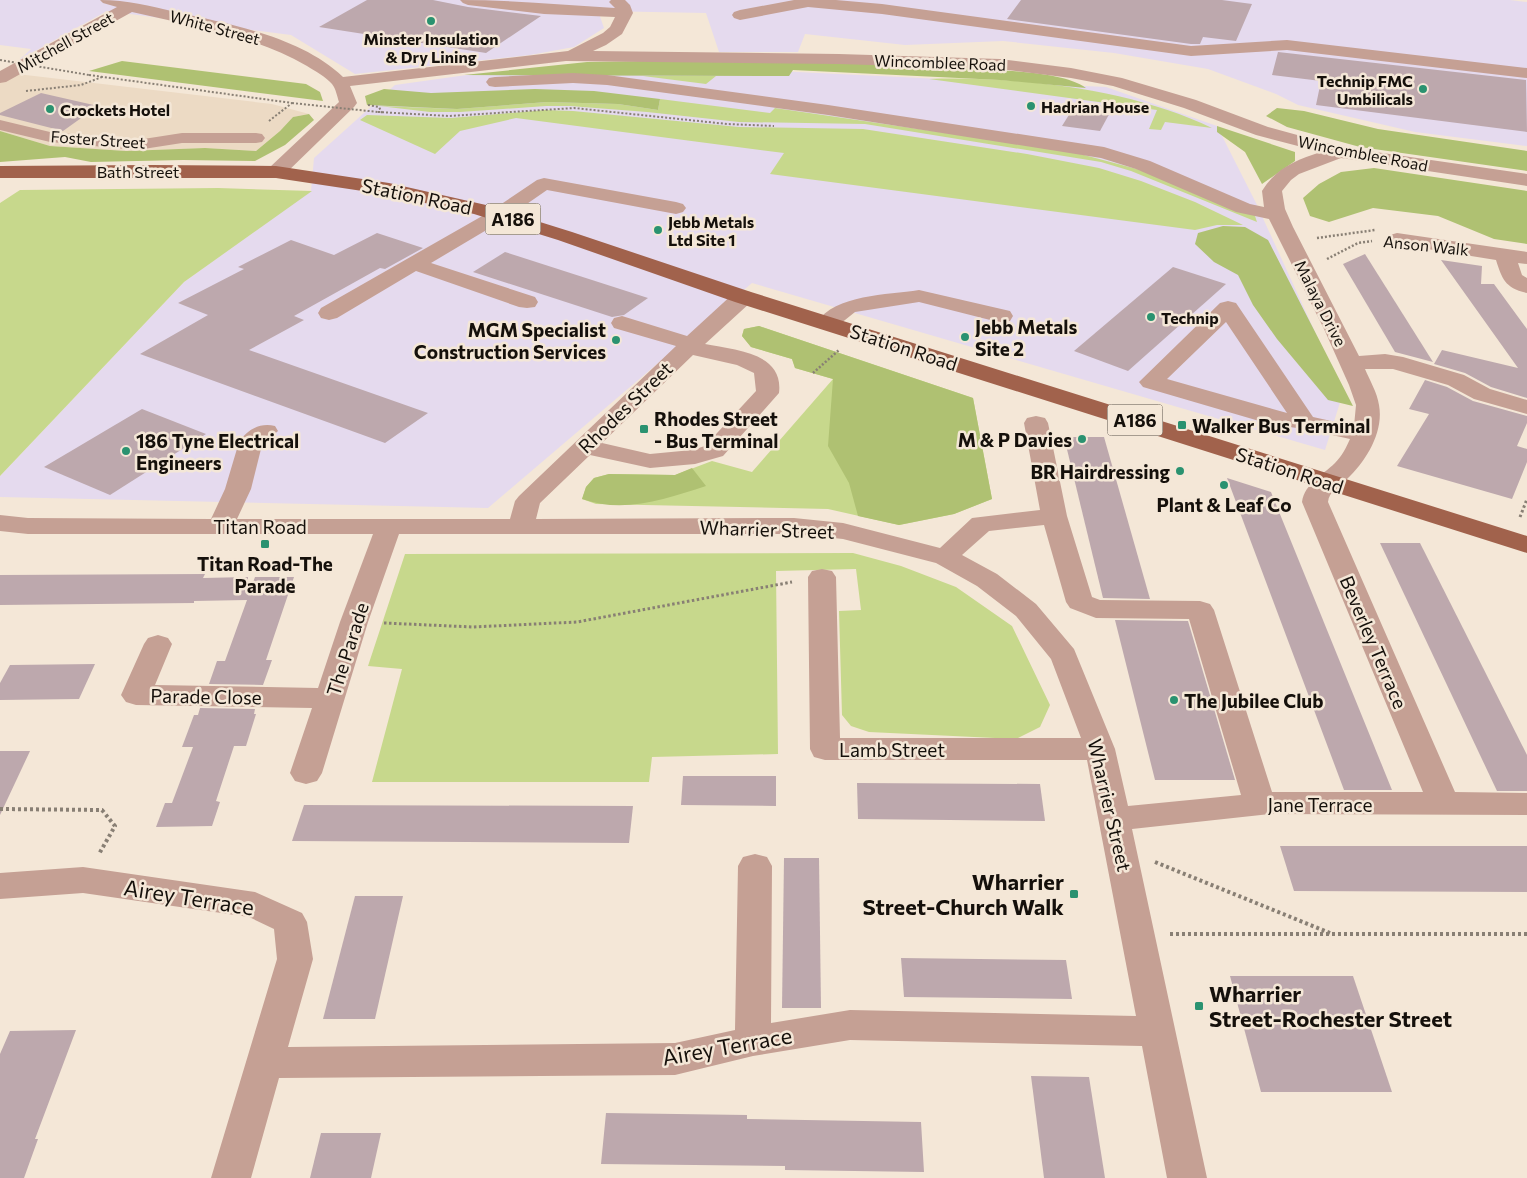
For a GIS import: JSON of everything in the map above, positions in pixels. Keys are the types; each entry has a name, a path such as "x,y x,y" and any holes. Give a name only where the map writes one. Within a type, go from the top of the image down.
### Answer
{"main road":[{"name":"Bath Street","path":"0,172 152,170 276,172"},
{"name":"Station Road","path":"276,172 389,189 498,214 743,296 1527,545"}],"street":[{"name":"White Street","path":"108,0 130,7 248,33 295,52 340,82"},
{"path":"468,0 583,12 625,13"},
{"path":"566,56 609,37 620,26 625,13 622,5 614,0"},
{"path":"740,14 808,2 882,9 1191,51 1223,51 1253,45 1287,45 1527,73"},
{"name":"Mitchell Street","path":"0,78 130,7"},
{"name":"Wincomblee Road","path":"340,82 566,56 940,60 1040,68 1116,82 1152,92 1262,131 1340,152 1527,180"},
{"path":"404,75 422,83 435,85 573,78 607,80 1056,144 1104,153 1143,165 1243,208 1264,213 1277,212"},
{"path":"276,172 348,103 340,82"},
{"name":"Foster Street","path":"0,125 50,137 137,145 182,138 256,138"},
{"name":"Malaya Drive","path":"1328,483 1340,473 1358,449 1368,420 1368,408 1351,362 1287,238 1277,212 1272,191 1280,177 1294,169 1340,152"},
{"path":"329,313 498,214 544,184 676,208"},
{"name":"Anson Walk","path":"1397,239 1527,258"},
{"path":"1505,255 1512,278 1527,287"},
{"path":"414,264 527,302"},
{"name":"Rhodes Street","path":"521,526 528,500 743,296"},
{"path":"827,323 849,307 919,296 1002,316"},
{"path":"1306,422 1228,308 1151,382 1281,420 1306,422 1364,435"},
{"path":"584,446 650,461 695,457 714,452 767,393 769,382 766,373 757,364 622,323"},
{"path":"1351,362 1395,362 1456,380 1482,394 1527,407"},
{"path":"1036,423 1054,516 1080,602 1096,609 1200,610 1260,804"},
{"path":"221,526 238,490 251,442 266,431"},
{"name":"Beverley Terrace","path":"1328,483 1318,491 1315,497 1317,511 1444,804"},
{"path":"946,556 981,524 1054,516"},
{"name":"Titan Road","path":"0,523 28,526 132,527 521,526"},
{"name":"The Parade","path":"306,773 354,622 389,526"},
{"name":"Wharrier Street","path":"521,526 794,526 843,532 946,556 987,580 1026,610 1064,656 1100,749 1187,1178"},
{"name":"Lamb Street","path":"822,576 825,749 1100,749"},
{"name":"Parade Close","path":"158,644 136,694 331,698"},
{"name":"Jane Terrace","path":"1118,834 1260,804 1527,804"},
{"path":"753,1041 755,866"},
{"name":"Airey Terrace","path":"0,886 84,880 255,905 290,922 295,959 231,1178"},
{"name":"Airey Terrace","path":"265,1063 675,1059 753,1041 850,1025 1158,1031"}],"path":[{"path":"0,60 102,77 292,103 382,113 449,116 539,108 574,108 728,124 774,126"},
{"path":"33,90 81,85 102,77"},
{"path":"379,107 382,113"},
{"name":"Anson Walk","path":"1300,260 1323,260 1358,244 1397,239"},
{"path":"354,622 473,627 577,622 738,590 822,576"},
{"path":"0,809 102,810 115,826 84,880"},
{"path":"1118,834 1333,934"},
{"path":"1138,934 1527,934"}],"shaded area":[{"path":"0,0 1510,0 1527,2 1527,146 1415,132 1298,105 1276,94 1208,69 1114,53 1003,41 905,45 805,34 798,52 719,52 706,13 598,11 604,28 574,47 530,55 355,74 291,35 107,11 19,60 31,49 0,45"},
{"path":"713,68 1106,87 1217,126 1256,203 1343,393 1325,450 752,283 488,508 0,497 0,476 184,282 311,191 314,158 395,85 481,73"},
{"path":"0,72 272,104 309,114 293,117 280,131 256,151 205,148 126,151 50,146 0,131"}],"green space":[{"path":"703,60 876,64 1035,73 1064,79 1086,88 1000,80 793,70 789,76 464,75 587,62"},
{"path":"122,61 306,84 320,92 323,101 89,71"},
{"path":"643,76 716,76 706,84"},
{"path":"929,79 1000,80 1074,88 1147,103 1212,128 1165,122 1161,130 1149,129 1157,110"},
{"path":"384,89 431,93 535,89 594,91 660,99 658,110 618,104 547,102 457,109 367,105 365,96"},
{"path":"660,99 770,113 775,108 1069,151 1137,169 1254,213 1257,222 1131,171 1101,162 865,124 739,122 570,106 430,112 379,106 457,109 547,102 618,104 658,110"},
{"path":"1277,108 1304,111 1378,129 1527,151 1527,171 1360,147 1287,127 1266,116"},
{"path":"545,110 739,127 863,129 1027,154 1099,168 1141,181 1195,202 1243,225 1217,225 1195,230 770,174 784,153 516,118 460,131 435,154 360,120 367,115 451,118"},
{"path":"309,114 314,120 285,145 255,161 91,162 65,157 0,162 0,131 50,146 126,151 205,148 256,151 280,131 293,117"},
{"path":"1217,126 1295,152 1295,161 1262,184 1245,152 1217,132"},
{"path":"1374,168 1527,191 1527,244 1494,239 1438,216 1373,208 1329,222 1310,216 1303,198 1319,184 1341,172"},
{"path":"218,188 312,191 184,282 0,476 0,203 20,190"},
{"path":"1223,226 1245,227 1268,240 1353,406 1328,400 1277,339 1253,305 1238,275 1214,262 1195,244 1198,233"},
{"path":"759,326 973,398 992,499 954,514 899,525 828,509 596,504 582,499 586,487 594,478 609,474 675,475 712,461 752,472 833,379 795,368 792,359 751,347 742,336 744,329"},
{"path":"759,326 973,398 992,499 954,514 899,525 858,516 849,483 828,446 833,379 795,368 792,359 751,347 742,336 744,329"},
{"path":"692,468 706,486 660,500 629,505 613,505 582,499 586,487 594,478 609,474 675,475"},
{"path":"853,553 901,566 956,587 1012,626 1050,705 1040,727 1016,739 869,732 851,726 842,715 839,611 861,610 856,569 776,571 778,754 652,757 649,782 372,782 402,669 368,666 405,554"}],"building":[{"name":"Minster Insulation & Dry Lining","path":"367,0 433,0 468,7 541,16 486,53 319,27"},
{"path":"1021,0 1222,0 1252,4 1236,41 1203,37 1200,44 1191,44 1007,19"},
{"name":"Technip FMC Umbilicals","path":"1278,52 1526,80 1527,132 1316,105 1321,81 1272,75"},
{"name":"Crockets Hotel","path":"41,93 98,106 63,131 0,115 0,113"},
{"path":"1077,102 1113,107 1100,131 1062,126"},
{"path":"377,233 423,248 385,269 380,268 294,316 304,320 249,350 428,413 385,443 140,354 208,315 178,303 244,269 238,267 291,240 334,255"},
{"path":"505,252 648,298 624,315 612,317 473,272"},
{"path":"1365,254 1433,362 1395,352 1343,264"},
{"path":"1441,260 1482,266 1481,284 1494,284 1527,329 1527,398 1491,387 1465,373 1434,364 1442,350 1518,368"},
{"name":"Technip","path":"1173,267 1226,284 1128,371 1074,351"},
{"path":"1425,380 1447,387 1473,401 1527,416 1527,423 1517,446 1527,449 1527,462 1512,499 1397,466 1429,414 1409,409"},
{"name":"186 Tyne Electrical Engineers","path":"142,409 206,434 110,495 44,467"},
{"path":"1064,437 1104,437 1150,599 1103,598"},
{"path":"1227,478 1271,492 1392,790 1344,790"},
{"path":"1380,543 1420,543 1527,755 1527,791 1497,791"},
{"path":"205,574 203,578 248,577 248,596 255,577 294,577 266,660 272,660 263,685 209,684 217,661 225,661 247,600 194,601 194,603 0,605 0,575"},
{"name":"The Jubilee Club","path":"1115,620 1188,621 1235,780 1155,780"},
{"path":"95,664 79,699 0,700 0,683 10,665"},
{"path":"200,708 255,709 254,714 256,714 246,746 234,746 216,801 220,802 212,826 156,827 165,803 172,803 193,747 182,747 194,715 198,715"},
{"path":"0,751 30,751 0,815"},
{"path":"683,776 776,776 776,806 681,805"},
{"path":"857,783 1040,784 1045,821 858,819"},
{"path":"304,805 633,806 629,843 292,841"},
{"path":"1280,846 1527,846 1527,892 1294,891"},
{"path":"784,858 819,858 821,1008 782,1008"},
{"path":"355,896 403,896 375,1019 323,1019"},
{"path":"901,958 1066,960 1072,999 904,997"},
{"path":"1230,976 1353,976 1392,1092 1261,1092"},
{"path":"76,1030 35,1139 38,1139 24,1178 0,1178 0,1054 10,1031"},
{"path":"1031,1076 1089,1077 1105,1178 1044,1178"},
{"path":"606,1113 747,1115 747,1119 921,1122 924,1172 785,1170 785,1166 601,1164"},
{"path":"321,1133 381,1133 371,1178 310,1178"}],"place":[{"name":"Minster Insulation & Dry Lining","path":"431,21"},
{"name":"Technip FMC Umbilicals","path":"1423,89"},
{"name":"Hadrian House","path":"1031,106"},
{"name":"Crockets Hotel","path":"50,109"},
{"name":"Jebb Metals Ltd Site 1","path":"658,230"},
{"name":"Technip","path":"1151,317"},
{"name":"Jebb Metals Site 2","path":"965,337"},
{"name":"MGM Specialist Construction Services","path":"616,340"},
{"name":"Walker Bus Terminal","path":"1182,425"},
{"name":"Rhodes Street - Bus Terminal","path":"644,429"},
{"name":"M & P Davies","path":"1082,439"},
{"name":"186 Tyne Electrical Engineers","path":"126,451"},
{"name":"BR Hairdressing","path":"1180,471"},
{"name":"Plant & Leaf Co","path":"1224,485"},
{"name":"Titan Road-The Parade","path":"265,544"},
{"name":"The Jubilee Club","path":"1174,700"},
{"name":"Wharrier Street-Church Walk","path":"1074,894"},
{"name":"Wharrier Street-Rochester Street","path":"1199,1006"}]}
